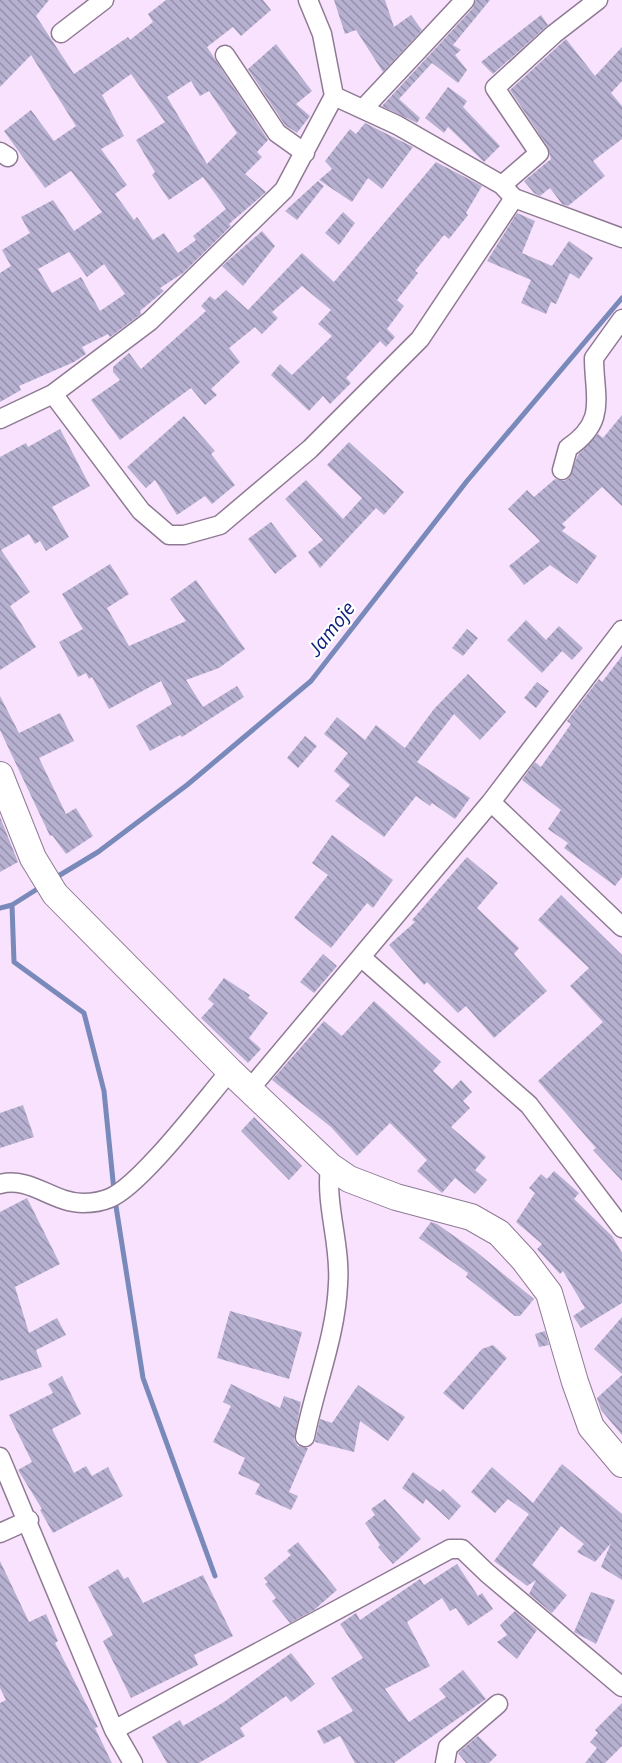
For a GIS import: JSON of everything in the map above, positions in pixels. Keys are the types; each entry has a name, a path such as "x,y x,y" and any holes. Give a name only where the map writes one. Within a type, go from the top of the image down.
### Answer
{"street":[{"path":"61,33 104,0"},
{"path":"0,418 53,394 150,321 284,190 334,96 322,34 308,0"},
{"path":"363,109 465,0"},
{"path":"53,394 141,510 169,535 184,535 220,525 310,449 420,339 508,192 539,153 495,88 554,34 598,0"},
{"path":"225,54 277,133 305,153"},
{"path":"334,96 397,125 508,192 622,238"},
{"path":"562,470 568,448 582,438 594,422 598,380 594,358 622,319"},
{"path":"249,1090 491,802 622,630"},
{"path":"0,775 33,858 60,900 249,1090 330,1166 349,1179 396,1197 471,1217 499,1233 524,1260 549,1293 591,1427 622,1464"},
{"path":"491,802 622,927"},
{"path":"361,957 530,1105 622,1228"},
{"path":"0,1184 9,1181 28,1184 57,1198 84,1203 110,1198 128,1186 163,1150 230,1071"},
{"path":"305,1437 329,1338 339,1284 337,1243 327,1190 330,1166"},
{"path":"0,1457 29,1520 114,1730 133,1763"},
{"path":"0,1533 29,1520"},
{"path":"114,1730 450,1549 462,1549 487,1573 622,1687"},
{"path":"445,1763 448,1747 498,1704"}],"shaded area":[{"path":"0,0 622,0 622,1763 0,1763"}],"building":[{"path":"0,0 49,0 36,16 74,74 128,37 130,40 153,22 148,14 166,0 263,0 271,10 241,36 233,27 207,47 268,140 257,152 262,157 245,174 266,192 229,224 231,226 183,273 160,288 164,291 140,311 141,314 110,337 108,334 82,347 86,354 74,362 19,386 21,390 0,402 0,273 11,266 2,250 30,233 21,217 53,200 74,231 102,212 71,171 45,188 4,131 31,110 54,141 76,126 31,55 0,87","holes":["131,74 165,122 136,140 155,172 152,175 169,200 203,177 226,209 193,236 196,240 178,253 164,233 153,240 137,217 134,220 115,194 127,185 101,149 124,136 102,95","191,81 200,96 209,91 237,133 207,164 167,97","69,252 87,277 104,264 125,294 100,311 81,277 52,293 38,269"]},
{"path":"334,0 385,0 394,27 411,15 422,30 383,72 356,30 345,34"},
{"path":"476,0 490,0 453,45 461,50 455,55 467,70 458,83 432,63 399,99 420,118 417,123 382,106 473,8"},
{"path":"541,15 548,25 493,74 481,62"},
{"path":"566,39 595,76 622,47 622,81 611,93 622,106 622,139 593,161 605,176 568,206 562,204 550,188 540,196 534,193 524,181 551,159 548,147 510,90"},
{"path":"276,44 312,91 296,104 310,116 297,133 285,125 248,69"},
{"path":"448,87 467,101 463,107 500,146 484,162 448,127 444,133 425,118"},
{"path":"365,123 413,147 382,189 368,178 352,202 319,180 332,169 325,161 350,129 356,134"},
{"path":"436,162 482,186 466,213 468,215 449,239 444,235 415,271 418,273 397,300 404,306 387,329 395,337 386,347 380,341 346,378 351,383 330,404 323,396 309,411 271,375 280,364 292,375 332,336 318,324 331,310 302,286 272,312 278,318 262,334 255,327 229,348 240,362 211,389 217,395 205,405 191,388 120,440 91,400 120,380 113,372 113,367 129,353 141,369 206,311 201,306 210,296 215,300 226,290 248,310 302,253 334,282"},
{"path":"318,181 324,186 297,220 285,211"},
{"path":"343,212 355,223 339,245 325,233"},
{"path":"517,213 535,221 522,253 552,266 569,241 593,258 579,279 570,273 556,304 551,302 546,314 521,303 531,280 487,261"},
{"path":"262,231 275,246 243,286 222,266"},
{"path":"622,415 622,506 602,487 562,524 566,527 562,531 597,556 577,584 550,565 524,585 509,566 540,541 508,509 527,490 534,497 555,479 564,481 569,478 578,455 598,434 603,438"},
{"path":"184,416 215,451 211,454 235,485 212,504 205,496 177,515 155,480 146,488 127,467"},
{"path":"60,429 90,486 52,507 69,537 46,551 40,541 35,544 29,534 1,550 30,592 10,606 36,647 0,670 0,457 26,443 28,447"},
{"path":"349,442 404,492 384,515 376,508 320,568 308,552 323,540 285,499 306,480 343,519 362,498 327,465"},
{"path":"271,522 297,556 275,574 248,539"},
{"path":"110,564 129,594 107,608 129,646 186,621 170,599 196,580 245,649 219,668 186,680 203,707 237,686 244,697 182,737 180,735 150,751 136,726 172,704 161,681 109,709 92,677 89,679 86,673 78,677 59,642 83,629 62,594"},
{"path":"526,620 546,640 559,626 583,648 572,660 562,651 542,673 507,640"},
{"path":"467,629 478,638 463,656 452,648"},
{"path":"622,656 622,877 615,886 564,848 568,843 548,829 561,810 522,780 535,762 541,767 571,724 567,721 599,679 602,682"},
{"path":"468,674 506,712 480,740 454,714 417,762 470,798 455,819 432,803 430,806 416,796 384,837 335,801 350,785 334,771 348,753 324,734 337,717 365,740 376,725 405,748 434,709"},
{"path":"537,682 549,691 536,708 524,698"},
{"path":"0,696 19,733 60,713 74,741 39,758 66,814 76,808 93,836 66,854 52,835 50,836 0,730"},
{"path":"305,736 317,746 298,768 287,758"},
{"path":"0,817 18,862 0,872"},
{"path":"332,835 393,880 373,908 367,903 331,948 294,918 328,875 312,863"},
{"path":"467,857 498,883 477,908 519,948 514,954 547,991 494,1038 466,1006 458,1013 427,982 424,985 389,945 415,922 412,920"},
{"path":"561,895 622,955 622,1181 593,1150 596,1148 538,1081 603,1022 570,986 589,968 538,920"},
{"path":"323,954 337,966 314,993 300,982"},
{"path":"224,978 250,995 248,998 268,1013 249,1038 261,1049 248,1063 201,1018 214,1004 208,999"},
{"path":"374,1001 441,1062 433,1071 452,1089 461,1080 472,1092 463,1101 470,1108 451,1127 486,1157 475,1170 487,1180 475,1194 455,1178 442,1193 417,1171 427,1160 390,1123 357,1156 331,1127 272,1080 324,1021 342,1036"},
{"path":"23,1105 34,1137 0,1148 0,1113"},
{"path":"254,1117 302,1166 289,1180 241,1131"},
{"path":"554,1171 579,1193 574,1199 612,1236 622,1253 622,1303 581,1328 573,1316 585,1308 563,1271 560,1274 537,1249 542,1244 516,1222 535,1193 529,1188 541,1174 547,1179"},
{"path":"27,1198 60,1264 15,1287 29,1333 57,1318 66,1335 36,1350 42,1367 0,1381 0,1212"},
{"path":"431,1222 474,1250 534,1299 520,1316 515,1316 466,1277 468,1273 419,1238"},
{"path":"230,1311 302,1332 289,1379 217,1358"},
{"path":"622,1317 622,1374 594,1349"},
{"path":"545,1331 549,1345 539,1347 535,1334"},
{"path":"493,1345 507,1358 463,1410 443,1393 482,1349"},
{"path":"622,1375 622,1435 601,1410 597,1398"},
{"path":"62,1376 81,1414 52,1429 74,1473 86,1466 92,1476 108,1467 123,1496 53,1533 40,1510 42,1509 18,1470 32,1462 9,1415 53,1393 48,1384"},
{"path":"231,1384 280,1408 284,1396 301,1402 294,1440 298,1446 308,1448 289,1492 298,1496 291,1510 255,1494 260,1484 238,1474 245,1458 213,1442 231,1406 223,1402"},
{"path":"358,1385 405,1417 388,1441 360,1421 354,1452 315,1442 320,1419 332,1423"},
{"path":"562,1464 622,1514 622,1580 601,1567 611,1543 595,1562 577,1552 584,1544 561,1526 532,1565 567,1595 552,1613 529,1594 536,1580 527,1586 494,1561 529,1514 508,1499 495,1513 471,1492 492,1467 533,1503"},
{"path":"413,1472 440,1492 443,1489 461,1506 449,1520 426,1499 423,1504 402,1488"},
{"path":"385,1499 421,1539 393,1564 378,1547 380,1545 365,1523 375,1515 371,1509"},
{"path":"298,1542 337,1590 314,1610 290,1623 272,1601 276,1598 265,1584 268,1582 264,1578 291,1555 287,1551"},
{"path":"0,1561 29,1622 46,1614 58,1641 55,1643 98,1727 95,1728 112,1763 0,1763 0,1703 6,1700 0,1688"},
{"path":"457,1564 478,1596 482,1593 493,1609 468,1626 456,1608 450,1611 442,1598 407,1622 430,1666 385,1689 409,1722 446,1697 439,1689 463,1670 486,1699 394,1763 355,1763 340,1736 324,1744 317,1731 353,1711 331,1678 363,1658 340,1624 356,1613 360,1620 420,1579 424,1585"},
{"path":"118,1569 124,1579 128,1577 143,1603 203,1575 233,1636 194,1655 198,1665 131,1698 103,1641 113,1635 88,1587"},
{"path":"591,1592 615,1600 596,1644 574,1632"},
{"path":"515,1611 537,1630 517,1659 497,1642 507,1635 500,1625"},
{"path":"291,1653 315,1684 291,1702 286,1696 240,1728 245,1736 199,1763 167,1763 152,1737 180,1720 183,1726 224,1702"},
{"path":"622,1703 622,1746 605,1763 585,1763 597,1748 590,1742 598,1733 595,1730"},
{"path":"478,1736 497,1755 489,1763 466,1763 458,1753"}],"waterway":[{"name":"Jamoje","path":"55,878 98,852 187,785 311,681 467,481 622,298"},
{"name":"Jamoje","path":"0,908 12,905 42,886"},
{"path":"12,905 14,962 84,1013 104,1091 114,1191"},
{"path":"115,1200 143,1378 215,1576"}]}
